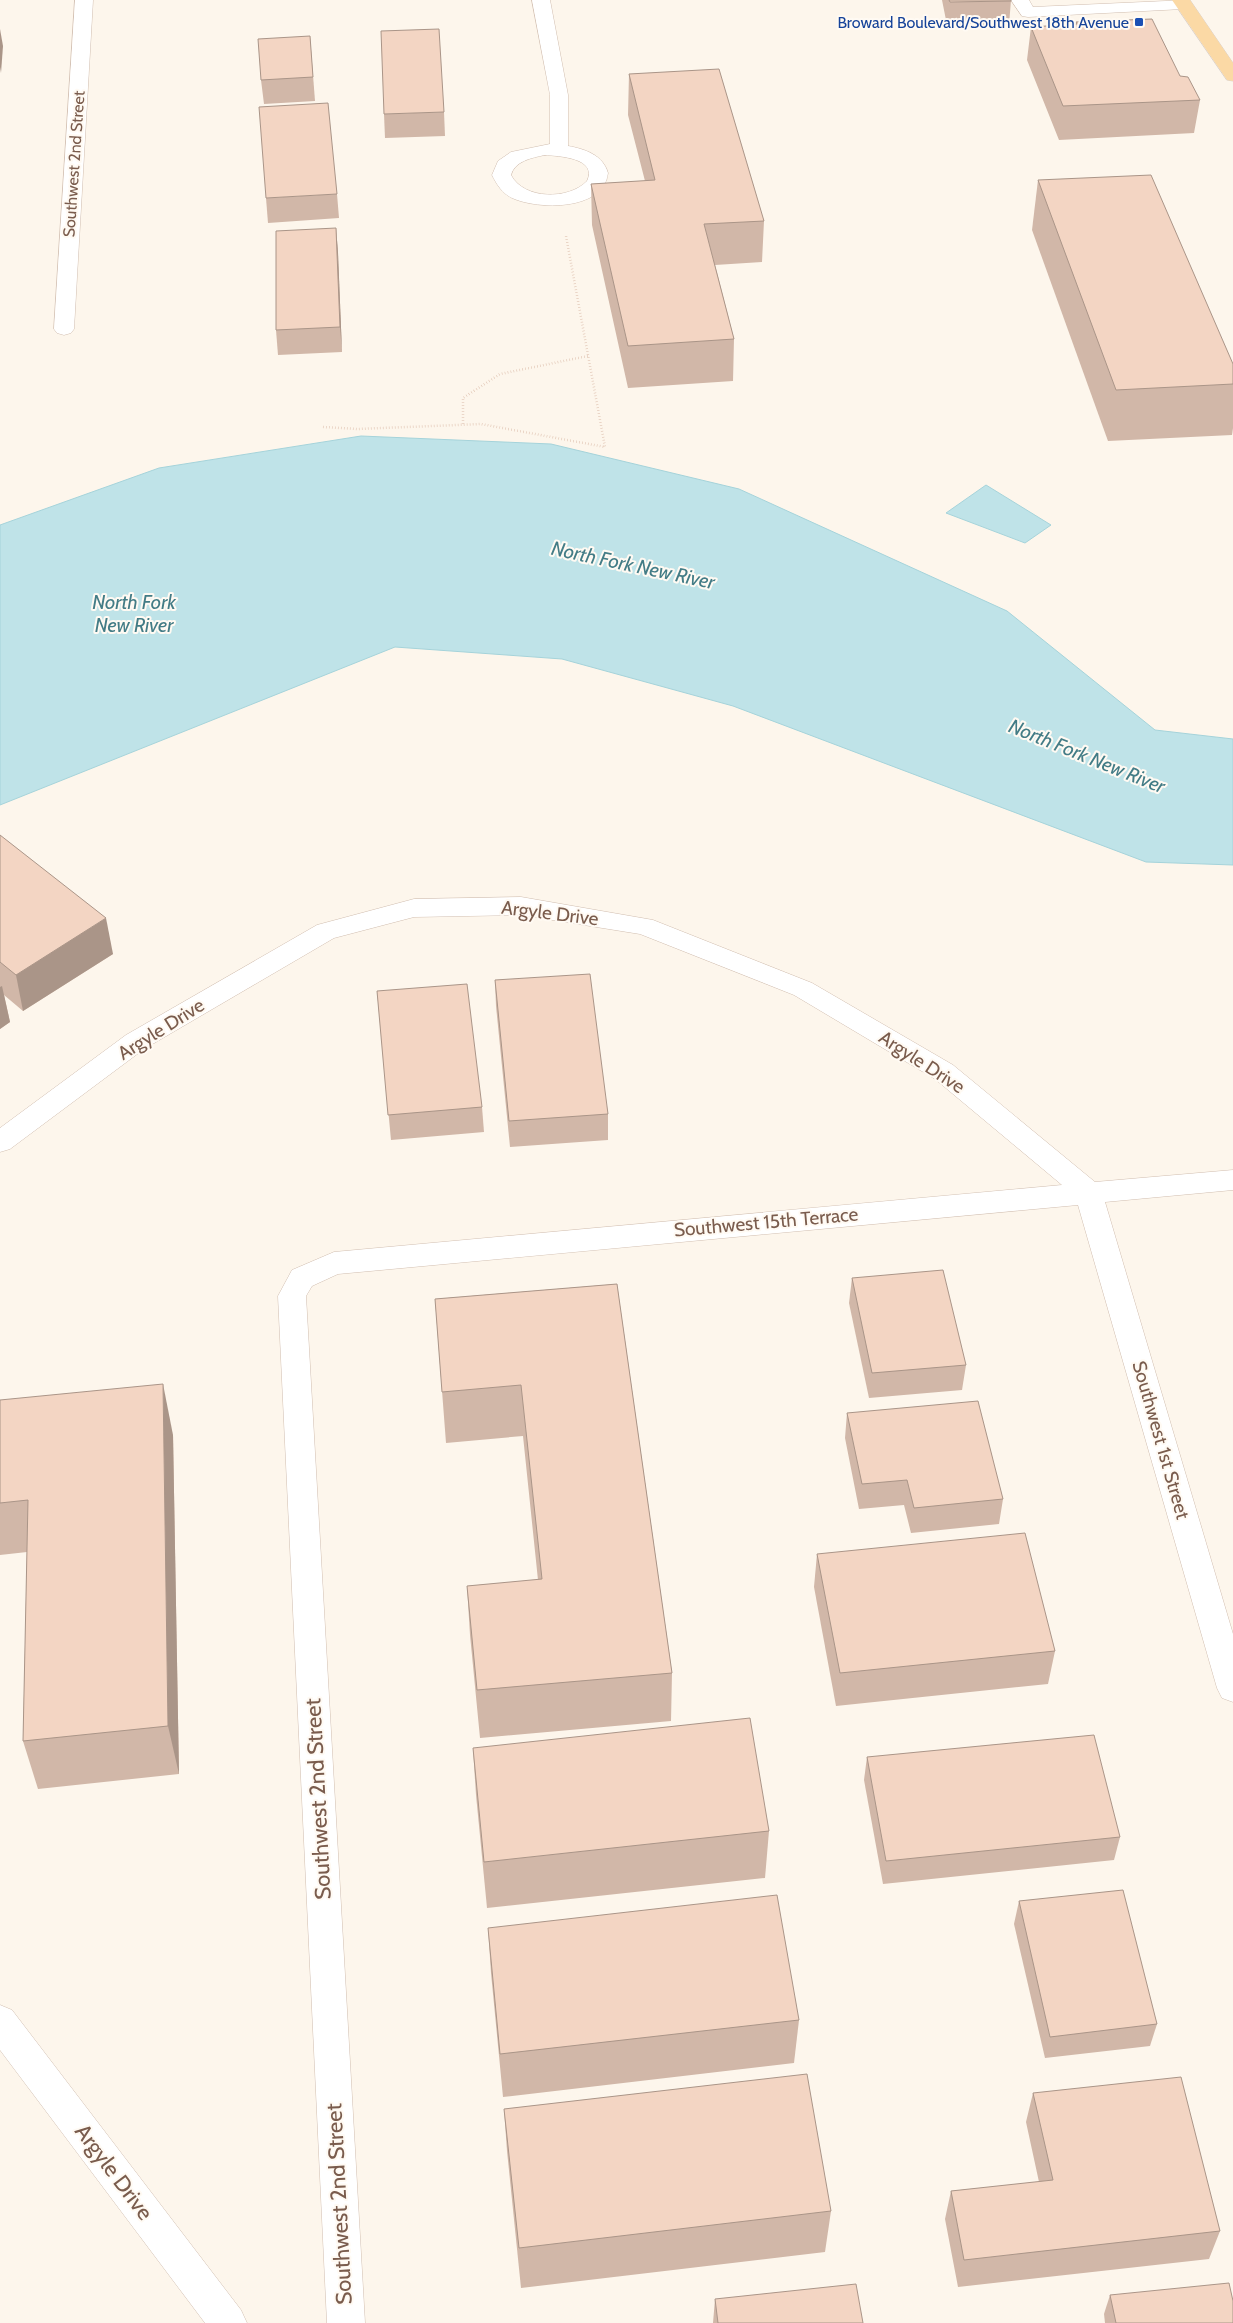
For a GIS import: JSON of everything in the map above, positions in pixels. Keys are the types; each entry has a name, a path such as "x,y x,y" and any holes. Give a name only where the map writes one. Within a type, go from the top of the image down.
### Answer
{"main road":[{"path":"1182,2 1233,76"}],"street":[{"name":"Southwest 2nd Street","path":"64,329 84,0"},
{"path":"542,0 559,95 559,150"},
{"path":"1020,0 1028,12 1182,2"},
{"path":"544,150 559,150 586,157 596,164 600,173 598,182 590,190 562,200 537,199 514,193 500,179 501,171 506,163 516,156 544,150"},
{"name":"Argyle Drive","path":"0,1142 135,1042 326,931 414,908 521,906 644,926 803,989 944,1072 1088,1192"},
{"name":"Southwest 15th Terrace","path":"302,1278 334,1263 1233,1180"},
{"name":"Southwest 1st Street","path":"1088,1192 1233,1688"},
{"name":"Southwest 2nd Street","path":"302,1278 292,1296 346,2323"},
{"name":"Argyle Drive","path":"0,2022 228,2323"}],"path":[{"path":"323,427 358,429 480,424 605,447 566,235"},
{"path":"463,424 463,398 500,374 588,356"}],"water":[{"name":"North Fork New River","path":"361,436 551,444 739,489 1007,611 1155,730 1233,739 1233,865 1146,862 733,706 562,659 395,647 0,805 0,525 159,468"},
{"path":"986,485 1051,525 1025,543 946,513"}],"building":[{"path":"949,0 1011,0 1011,1 950,2"},
{"path":"1152,19 1180,76 1188,77 1200,100 1063,106 1031,27 1077,24 1076,22"},
{"path":"439,29 444,112 384,114 381,31"},
{"path":"310,36 313,77 261,80 258,39"},
{"path":"719,69 764,221 704,224 734,339 628,346 591,184 655,180 629,74"},
{"path":"328,103 337,194 266,198 259,107"},
{"path":"1151,175 1233,364 1233,384 1116,390 1038,180"},
{"path":"336,228 340,327 276,330 276,231"},
{"path":"0,835 106,918 16,975 0,962"},
{"path":"590,974 608,1114 509,1121 495,980"},
{"path":"467,984 482,1107 388,1115 377,991"},
{"path":"943,1270 966,1365 872,1373 852,1278"},
{"path":"617,1284 672,1673 477,1690 467,1586 542,1579 521,1385 442,1392 435,1299"},
{"path":"163,1384 168,1726 23,1741 28,1500 0,1503 0,1400"},
{"path":"978,1401 1003,1499 914,1508 907,1480 862,1484 847,1413"},
{"path":"1025,1533 1055,1651 840,1673 817,1554"},
{"path":"750,1718 769,1831 484,1862 473,1748"},
{"path":"1094,1735 1120,1837 886,1861 867,1757"},
{"path":"1123,1890 1157,2024 1050,2037 1019,1901"},
{"path":"777,1895 799,2020 500,2054 488,1928"},
{"path":"807,2074 831,2211 519,2248 504,2109"},
{"path":"1181,2077 1220,2231 964,2260 951,2191 1053,2180 1033,2093"},
{"path":"1229,2283 1233,2301 1233,2323 1116,2323 1110,2295"},
{"path":"856,2284 863,2323 718,2323 715,2299"}],"place":[{"name":"Broward Boulevard/Southwest 18th Avenue","path":"1139,22"}]}
